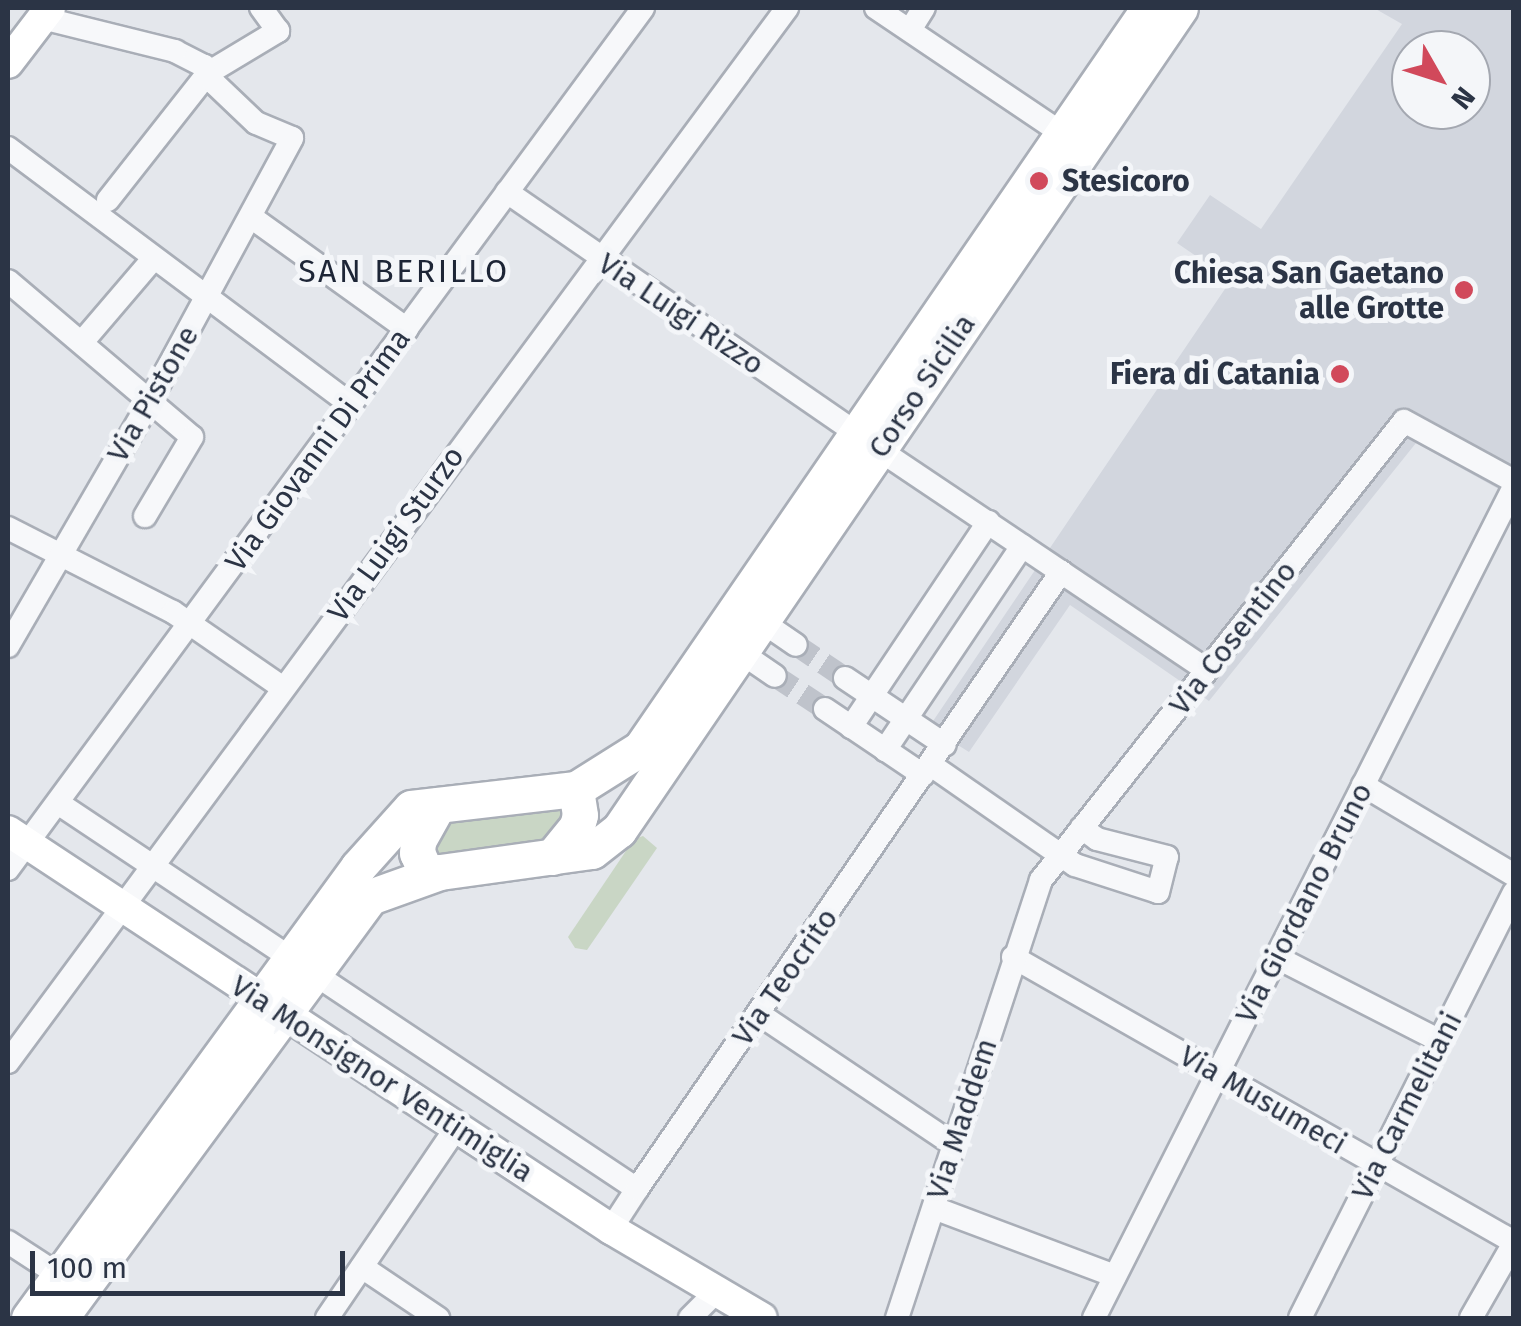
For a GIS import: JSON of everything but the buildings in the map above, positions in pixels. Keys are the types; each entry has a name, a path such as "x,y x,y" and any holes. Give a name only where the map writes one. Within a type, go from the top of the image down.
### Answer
{"main road":[{"name":"Corso Sicilia","path":"653,756 761,622 1073,141 1149,8"},
{"name":"Corso Sicilia","path":"1073,141 1180,8"},
{"path":"8,64 46,13"},
{"name":"Corso Sicilia","path":"653,756 874,446"},
{"path":"29,1318 71,1283 301,966 358,866 411,808 576,789 616,768 653,756"},
{"path":"301,966 370,897 427,875 592,852 618,830 653,756"},
{"path":"552,857 577,826 580,815 576,789"},
{"path":"427,875 417,853 418,841 438,805"},
{"name":"Via Monsignor Ventimiglia","path":"17,837 610,1229 762,1318"},
{"path":"60,1318 71,1283"}],"street":[{"path":"108,200 208,72 278,31 262,8"},
{"name":"Via Giovanni Di Prima","path":"8,868 17,837 58,803 643,8"},
{"name":"Via Luigi Sturzo","path":"8,1062 787,8"},
{"path":"876,8 1073,141"},
{"path":"910,30 924,8"},
{"path":"46,13 175,50 208,72"},
{"name":"Via Pistone","path":"8,646 208,298 292,138 256,123 208,72"},
{"path":"8,148 351,405"},
{"name":"Via Luigi Rizzo","path":"507,192 599,259 1207,670"},
{"path":"251,217 407,328"},
{"path":"83,341 154,258"},
{"path":"8,280 192,437 145,516"},
{"name":"Via Cosentino","path":"1062,854 1404,421 1514,484"},
{"name":"Via Giordano Bruno","path":"1094,1318 1514,484"},
{"path":"851,727 988,522"},
{"path":"8,528 191,623 283,688"},
{"path":"885,750 1022,546"},
{"name":"Via Teocrito","path":"610,1229 1061,572"},
{"path":"761,622 796,645"},
{"path":"740,652 775,676"},
{"path":"846,678 906,719 933,762"},
{"path":"824,709 885,750 933,762 1076,865 1158,892 1167,857 1097,839 1082,828"},
{"path":"1363,785 1514,876"},
{"path":"58,803 637,1189"},
{"name":"Via Maddem","path":"907,1280 1040,880 1062,854"},
{"name":"Via Carmelitani","path":"1300,1318 1514,893"},
{"name":"Via Musumeci","path":"1012,957 1514,1242"},
{"path":"1276,957 1440,1041"},
{"path":"759,1014 954,1144"},
{"path":"327,1318 456,1128"},
{"path":"934,1208 1115,1276"},
{"path":"8,1242 71,1283"},
{"path":"1471,1318 1514,1242"},
{"path":"362,1268 438,1318"},
{"path":"881,1318 907,1280"},
{"path":"897,1318 907,1280"},
{"path":"690,1318 716,1292"}],"shaded area":[{"name":"Fiera di Catania","path":"1374,8 1513,8 1513,497 1416,443 1209,701 1070,605 969,752 929,727 1231,280 1177,243 1210,195 1261,229 1391,40 1391,130 1491,130 1491,30 1398,30 1402,24"}],"green space":[{"path":"567,808 554,842 436,857 431,848 445,826 457,819"},
{"path":"643,836 657,848 587,950 575,948 568,937 634,839"}],"tunnel":[{"path":"796,645 845,678"},
{"path":"775,676 825,709"}],"place":[{"name":"Stesicoro","path":"1039,181"},
{"name":"Chiesa San Gaetano alle Grotte","path":"1464,290"},
{"name":"Fiera di Catania","path":"1340,374"}],"district":[{"name":"SAN BERILLO","path":"404,271"}]}
